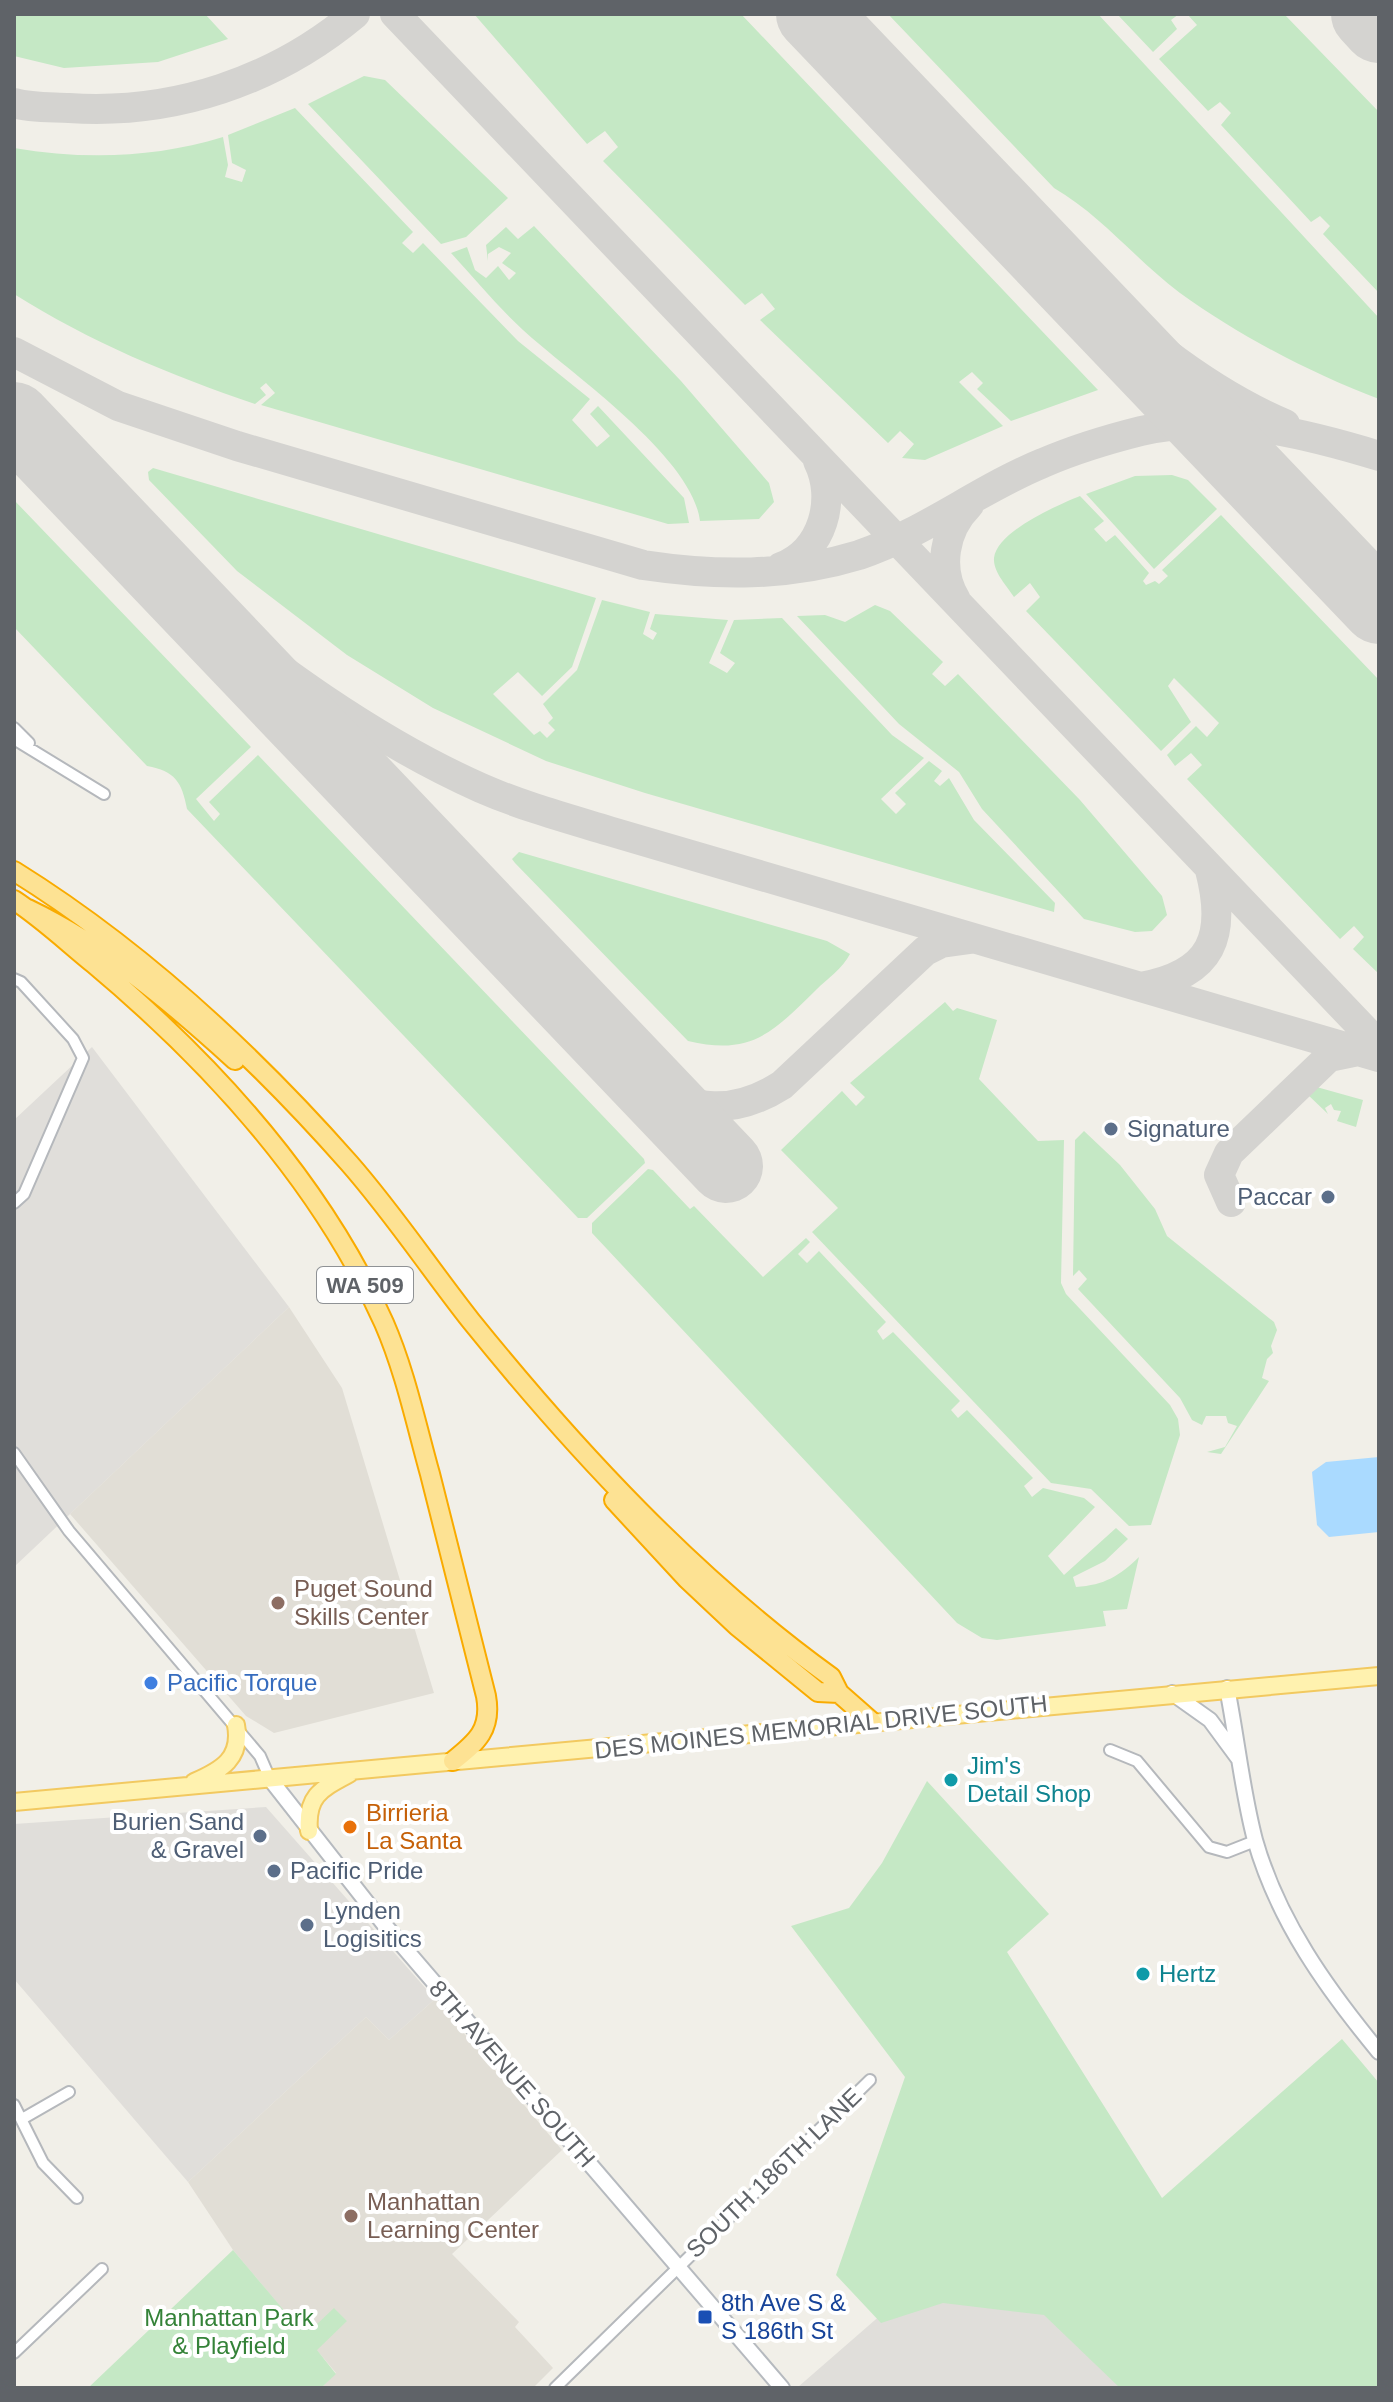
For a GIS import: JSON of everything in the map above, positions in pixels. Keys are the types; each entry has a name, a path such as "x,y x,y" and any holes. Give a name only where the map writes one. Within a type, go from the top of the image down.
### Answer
{"highway":[{"path":"14,871 149,965 274,1081 352,1166 523,1384 616,1485 738,1602 831,1677 839,1693 872,1722"},
{"path":"21,905 98,947 159,993 244,1068 324,1152 513,1390 687,1579 799,1678 818,1692 839,1693"},
{"name":"WA 509","path":"21,905 155,1015 224,1086 337,1234 368,1291 385,1326 418,1429 488,1705 482,1735 453,1761"}],"main road":[{"name":"DES MOINES MEMORIAL DRIVE SOUTH","path":"14,1802 1379,1676"},
{"path":"182,1787 225,1767 236,1747 236,1725"},
{"path":"309,1831 308,1810 315,1794 359,1769"}],"street":[{"path":"14,728 37,750"},
{"path":"14,739 37,750 104,794"},
{"path":"14,979 21,982 83,1054 79,1075 24,1194 14,1203"},
{"name":"8TH AVENUE SOUTH","path":"14,1453 69,1531 236,1725 260,1756 270,1779 309,1831 409,1954 782,2388"},
{"path":"1227,1688 1255,1841 1305,1953 1332,1996 1379,2052"},
{"path":"1172,1693 1210,1720 1241,1761"},
{"path":"1110,1750 1137,1761 1209,1847 1227,1852 1255,1841"},
{"name":"SOUTH 186TH LANE","path":"556,2387 870,2080"},
{"path":"22,2119 69,2092"},
{"path":"14,2105 43,2163 77,2198"},
{"path":"14,2353 102,2269"}],"shaded area":[{"path":"92,1047 289,1307 14,1567 14,1120"},
{"name":"Puget Sound Skills Center","path":"289,1307 342,1388 434,1693 274,1733 246,1716 70,1514"},
{"path":"266,1807 435,1999 389,2040 366,2017 188,2182 14,1979 14,1824"},
{"name":"Manhattan Learning Center","path":"435,1999 562,2150 452,2254 519,2322 515,2327 553,2368 533,2388 321,2388 336,2373 233,2250 188,2182 366,2017 389,2040"},
{"path":"1038,2297 1145,2388 798,2387 898,2300"}],"green space":[{"path":"14,14 205,14 228,39 158,62 64,68 14,56"},
{"path":"474,14 741,14 1098,390 1011,421 977,389 983,383 972,372 959,382 1003,426 925,460 902,458 914,444 900,431 888,443 760,320 775,309 762,293 745,305 603,161 618,147 605,131 587,144"},
{"path":"888,14 1098,14 1379,318 1379,399 1276,352 1180,293 1088,212 1054,188"},
{"path":"1117,14 1179,14 1171,20 1177,29 1153,52"},
{"path":"1187,14 1284,14 1379,112 1379,293 1323,234 1330,226 1320,216 1311,222 1221,125 1231,113 1220,102 1208,111 1159,59 1197,25"},
{"path":"364,76 385,80 508,198 466,237 441,244 308,104"},
{"path":"295,108 413,232 402,243 413,253 423,243 518,341 590,399 572,420 597,447 610,436 590,414 598,406 684,498 689,523 668,524 261,405 275,393 266,383 260,388 266,395 255,404 131,356 14,294 14,148 67,154 119,155 171,149 223,137 228,165 225,177 242,182 246,170 232,163 228,135"},
{"path":"534,226 681,381 769,483 774,502 759,519 700,521 692,496 676,470 653,444 523,330 451,253 467,247 475,270 486,278 498,266 509,280 516,273 502,263 511,253 499,247 488,254 488,261 486,245 506,227 518,239"},
{"path":"153,468 596,598 572,667 542,696 518,672 493,694 534,735 540,731 547,738 555,730 548,723 553,718 543,704 577,670 602,600 650,612 643,634 653,640 657,633 650,629 655,614 728,620 709,663 727,673 735,663 720,653 734,620 782,618 892,735 924,758 881,799 896,814 906,804 895,793 929,761 942,771 934,781 940,786 949,778 974,820 1055,903 1054,912 645,793 546,761 433,708 347,655 237,571 149,480 148,472"},
{"path":"1172,475 1188,480 1217,509 1154,569 1086,494 1135,476"},
{"path":"1080,496 1104,521 1094,529 1106,542 1115,535 1149,573 1143,581 1146,585 1155,581 1159,584 1168,576 1162,570 1221,515 1379,680 1379,974 1353,949 1364,937 1354,926 1340,939 1187,779 1202,765 1191,753 1175,766 1167,755 1196,726 1207,737 1219,723 1174,678 1168,686 1191,722 1161,751 1026,611 1040,597 1030,583 1014,597 1001,579 994,558 1006,538 1030,520"},
{"path":"14,500 251,747 196,799 214,821 220,814 209,802 258,755 644,1159 645,1163 587,1218 578,1218 187,809 176,779 147,766 14,627"},
{"path":"875,605 890,611 943,662 932,674 945,686 958,674 1080,800 1162,896 1167,915 1152,931 1135,932 1084,919 982,809 959,772 899,724 797,616 825,615 845,622"},
{"path":"519,852 827,941 850,954 839,969 787,1018 760,1037 729,1045 688,1041 515,863 512,859"},
{"path":"945,1002 953,1011 957,1008 997,1020 979,1079 1038,1141 1064,1140 1061,1283 1066,1294 1170,1405 1178,1419 1180,1435 1151,1525 1129,1526 1091,1489 1051,1483 812,1232 838,1208 781,1150 842,1091 856,1106 865,1097 850,1083"},
{"path":"1313,1086 1363,1100 1356,1127 1337,1121 1341,1111 1334,1110 1331,1104 1325,1108 1328,1114 1306,1093"},
{"path":"1084,1131 1120,1165 1155,1209 1167,1236 1274,1322 1277,1330 1271,1346 1273,1353 1267,1359 1262,1378 1269,1381 1221,1454 1207,1452 1225,1447 1237,1426 1228,1423 1226,1416 1206,1416 1202,1425 1192,1420 1180,1398 1078,1289 1087,1279 1079,1270 1073,1276 1075,1140"},
{"path":"648,1169 653,1170 690,1209 694,1206 763,1277 806,1238 810,1242 798,1254 807,1263 819,1251 886,1322 877,1331 883,1340 893,1332 960,1401 951,1410 958,1418 967,1410 1033,1478 1024,1486 1032,1497 1043,1488 1084,1498 1095,1507 1048,1556 1064,1575 1116,1528 1128,1539 1105,1561 1073,1577 1076,1587 1103,1582 1139,1557 1127,1609 1103,1611 1106,1626 997,1640 982,1638 957,1623 592,1233 592,1223"},
{"path":"927,1781 1049,1914 1007,1952 1162,2198 1342,2039 1379,2083 1379,2388 1120,2388 1044,2315 943,2303 881,2323 836,2275 905,2077 791,1926 849,1908 882,1863"},
{"name":"Manhattan Park & Playfield","path":"233,2250 298,2327 307,2319 315,2326 334,2308 347,2321 317,2350 336,2374 321,2388 88,2388"}],"water":[{"path":"1379,1457 1379,1532 1329,1537 1317,1525 1312,1472 1326,1462"}],"taxiway":[{"path":"14,103 108,109 185,99 257,75 324,38 355,14"},
{"path":"395,14 1379,1045"},
{"path":"1005,215 1172,358 1208,383 1285,424"},
{"path":"14,352 118,406 237,446 643,565 697,571 778,571 859,555 907,535 997,485 1055,458 1141,431 1171,426 1231,424 1292,433 1379,456"},
{"path":"781,567 807,549 822,522 826,491 818,461"},
{"path":"956,600 946,576 946,550 954,526 969,505"},
{"path":"179,592 287,674 362,724 440,769 481,788 609,831 1379,1057"},
{"path":"1141,987 1185,973 1199,962 1209,948 1215,933 1217,914 1210,870"},
{"path":"647,1081 664,1092 697,1104 730,1105 765,1095 782,1085 925,951 941,943 970,939"},
{"path":"1231,1202 1219,1175 1229,1153 1329,1057 1358,1051"}],"runway":[{"path":"813,14 1379,607"},
{"path":"1368,14 1379,26"},
{"path":"14,419 726,1166"}],"place":[{"name":"Signature","path":"1111,1129"},
{"name":"Paccar","path":"1328,1197"},
{"name":"Puget Sound Skills Center","path":"278,1603"},
{"name":"Pacific Torque","path":"151,1683"},
{"name":"Jim's Detail Shop","path":"951,1780"},
{"name":"Birrieria La Santa","path":"350,1827"},
{"name":"Burien Sand & Gravel","path":"260,1836"},
{"name":"Pacific Pride","path":"274,1871"},
{"name":"Lynden Logisitics","path":"307,1925"},
{"name":"Hertz","path":"1143,1974"},
{"name":"Manhattan Learning Center","path":"351,2216"},
{"name":"8th Ave S & S 186th St","path":"705,2317"}]}
